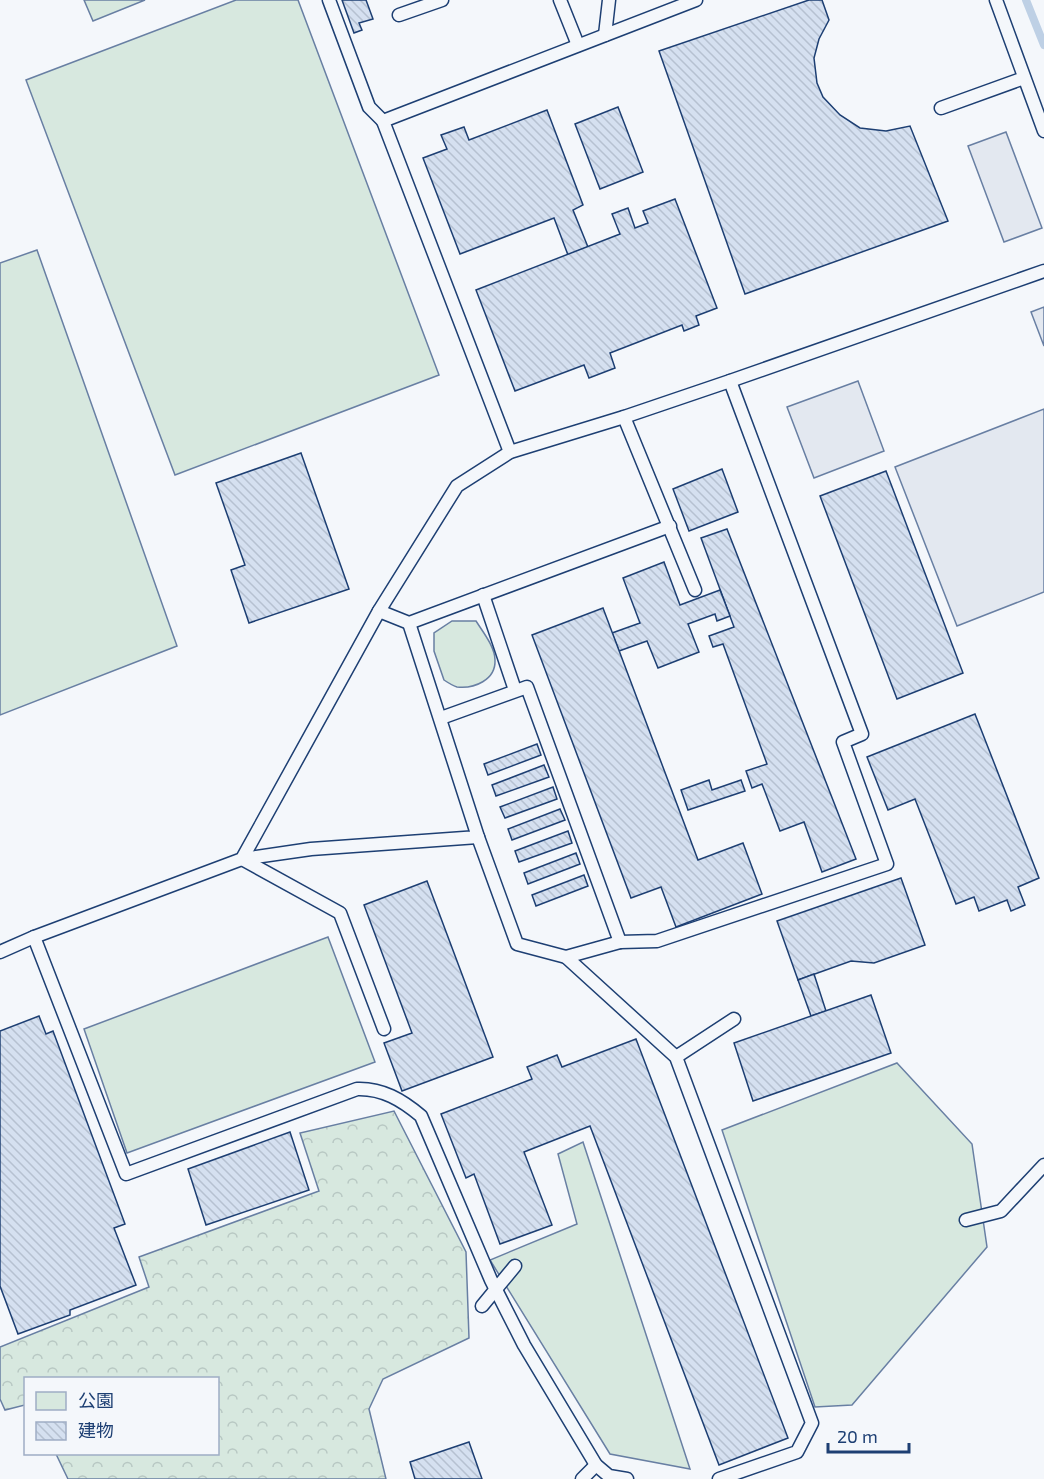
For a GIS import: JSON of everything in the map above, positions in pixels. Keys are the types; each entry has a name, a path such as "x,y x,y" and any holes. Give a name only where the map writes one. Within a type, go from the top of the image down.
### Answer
{"lane":[{"path":"329,0 369,107 383,121 510,452"},
{"path":"399,15 442,0"},
{"path":"560,0 578,45"},
{"path":"605,35 609,0"},
{"path":"383,121 696,0"},
{"path":"996,0 1044,131"},
{"path":"941,108 1024,78"},
{"path":"242,859 379,611 457,486 510,452 624,417 1044,271"},
{"path":"566,957 620,942 657,941 887,864 843,742 862,734 730,381"},
{"path":"624,417 695,590"},
{"path":"379,611 409,623 670,526"},
{"path":"483,595 515,690"},
{"path":"409,623 478,837 518,944 566,957 676,1057 812,1423 797,1452 719,1479"},
{"path":"441,718 527,687 620,942"},
{"path":"0,952 34,937 242,859 311,849 478,837"},
{"path":"242,859 340,913 384,1029"},
{"path":"34,937 126,1174 357,1089 384,1092 421,1116 444,1174 524,1345 596,1465 609,1476 627,1479"},
{"path":"676,1057 734,1019"},
{"path":"966,1220 1001,1211 1044,1165"},
{"path":"482,1306 515,1266"},
{"path":"582,1479 596,1465"}],"green space":[{"path":"84,0 145,0 93,21"},
{"path":"236,0 298,0 439,375 175,475 26,80"},
{"path":"37,250 177,646 0,715 0,263"},
{"path":"452,621 476,621 493,650 495,660 492,673 477,685 457,687 444,680 434,651 434,633"},
{"path":"328,937 375,1062 127,1153 84,1029"},
{"path":"897,1063 972,1144 987,1247 852,1405 815,1407 722,1130"},
{"path":"394,1111 466,1252 469,1338 383,1379 369,1409 386,1479 68,1479 56,1455 219,1455 219,1377 24,1377 24,1405 5,1410 0,1399 0,1347 149,1287 139,1257 319,1191 300,1133"},
{"path":"583,1142 690,1469 610,1454 490,1260 577,1224 558,1154"}],"shaded area":[{"path":"1006,132 1042,228 1004,242 968,146"},
{"path":"1044,307 1044,346 1031,312"},
{"path":"858,381 884,451 814,478 787,407"},
{"path":"1044,409 1044,592 957,626 895,467"}],"building":[{"path":"342,0 366,0 373,19 359,23 362,30 354,33"},
{"path":"809,0 822,0 829,20 819,39 814,58 817,83 823,97 840,115 860,128 886,131 910,126 948,221 745,294 659,51"},
{"path":"618,107 643,172 600,189 575,124"},
{"path":"547,110 583,205 573,210 588,247 568,255 554,218 460,254 423,158 447,149 441,135 464,127 469,140"},
{"path":"675,199 717,308 696,316 699,325 684,331 682,325 610,353 615,368 589,378 584,365 515,391 476,290 620,234 612,214 628,208 635,228 648,223 643,211"},
{"path":"301,453 349,589 249,623 231,570 245,565 216,483"},
{"path":"722,469 738,512 689,531 673,489"},
{"path":"886,471 963,673 897,699 820,496"},
{"path":"727,529 856,859 822,872 804,822 780,831 762,784 752,788 746,771 767,764 723,644 713,647 709,636 734,627 701,538"},
{"path":"664,562 680,605 720,590 730,616 717,621 715,614 688,624 699,652 658,668 647,641 619,651 612,633 640,623 623,578"},
{"path":"603,608 698,860 743,843 762,894 676,927 661,887 631,898 532,635"},
{"path":"975,714 1039,878 1018,887 1025,905 1011,911 1007,900 979,911 974,897 956,904 915,799 888,810 867,757"},
{"path":"537,744 541,755 488,775 484,764"},
{"path":"544,765 549,777 496,796 492,785"},
{"path":"709,780 712,790 741,780 745,791 688,810 681,790"},
{"path":"553,787 557,799 505,818 500,807"},
{"path":"560,809 565,820 512,840 508,829"},
{"path":"568,831 572,843 519,862 515,851"},
{"path":"576,853 580,864 528,884 524,873"},
{"path":"584,875 588,886 536,906 532,895"},
{"path":"901,878 925,945 874,963 851,961 798,980 777,921"},
{"path":"427,881 493,1057 402,1091 384,1043 412,1033 364,905"},
{"path":"814,974 826,1011 811,1016 798,980"},
{"path":"871,995 891,1053 753,1101 734,1043"},
{"path":"39,1016 46,1034 53,1031 125,1224 114,1228 136,1285 70,1310 70,1315 18,1334 0,1286 0,1031"},
{"path":"636,1039 788,1438 719,1465 590,1126 524,1152 552,1225 500,1244 474,1174 466,1178 441,1114 532,1079 527,1067 557,1055 562,1067"},
{"path":"290,1132 309,1190 206,1225 188,1169"},
{"path":"469,1442 482,1479 415,1479 410,1462"}],"waterway":[{"path":"1026,0 1044,45"}]}
